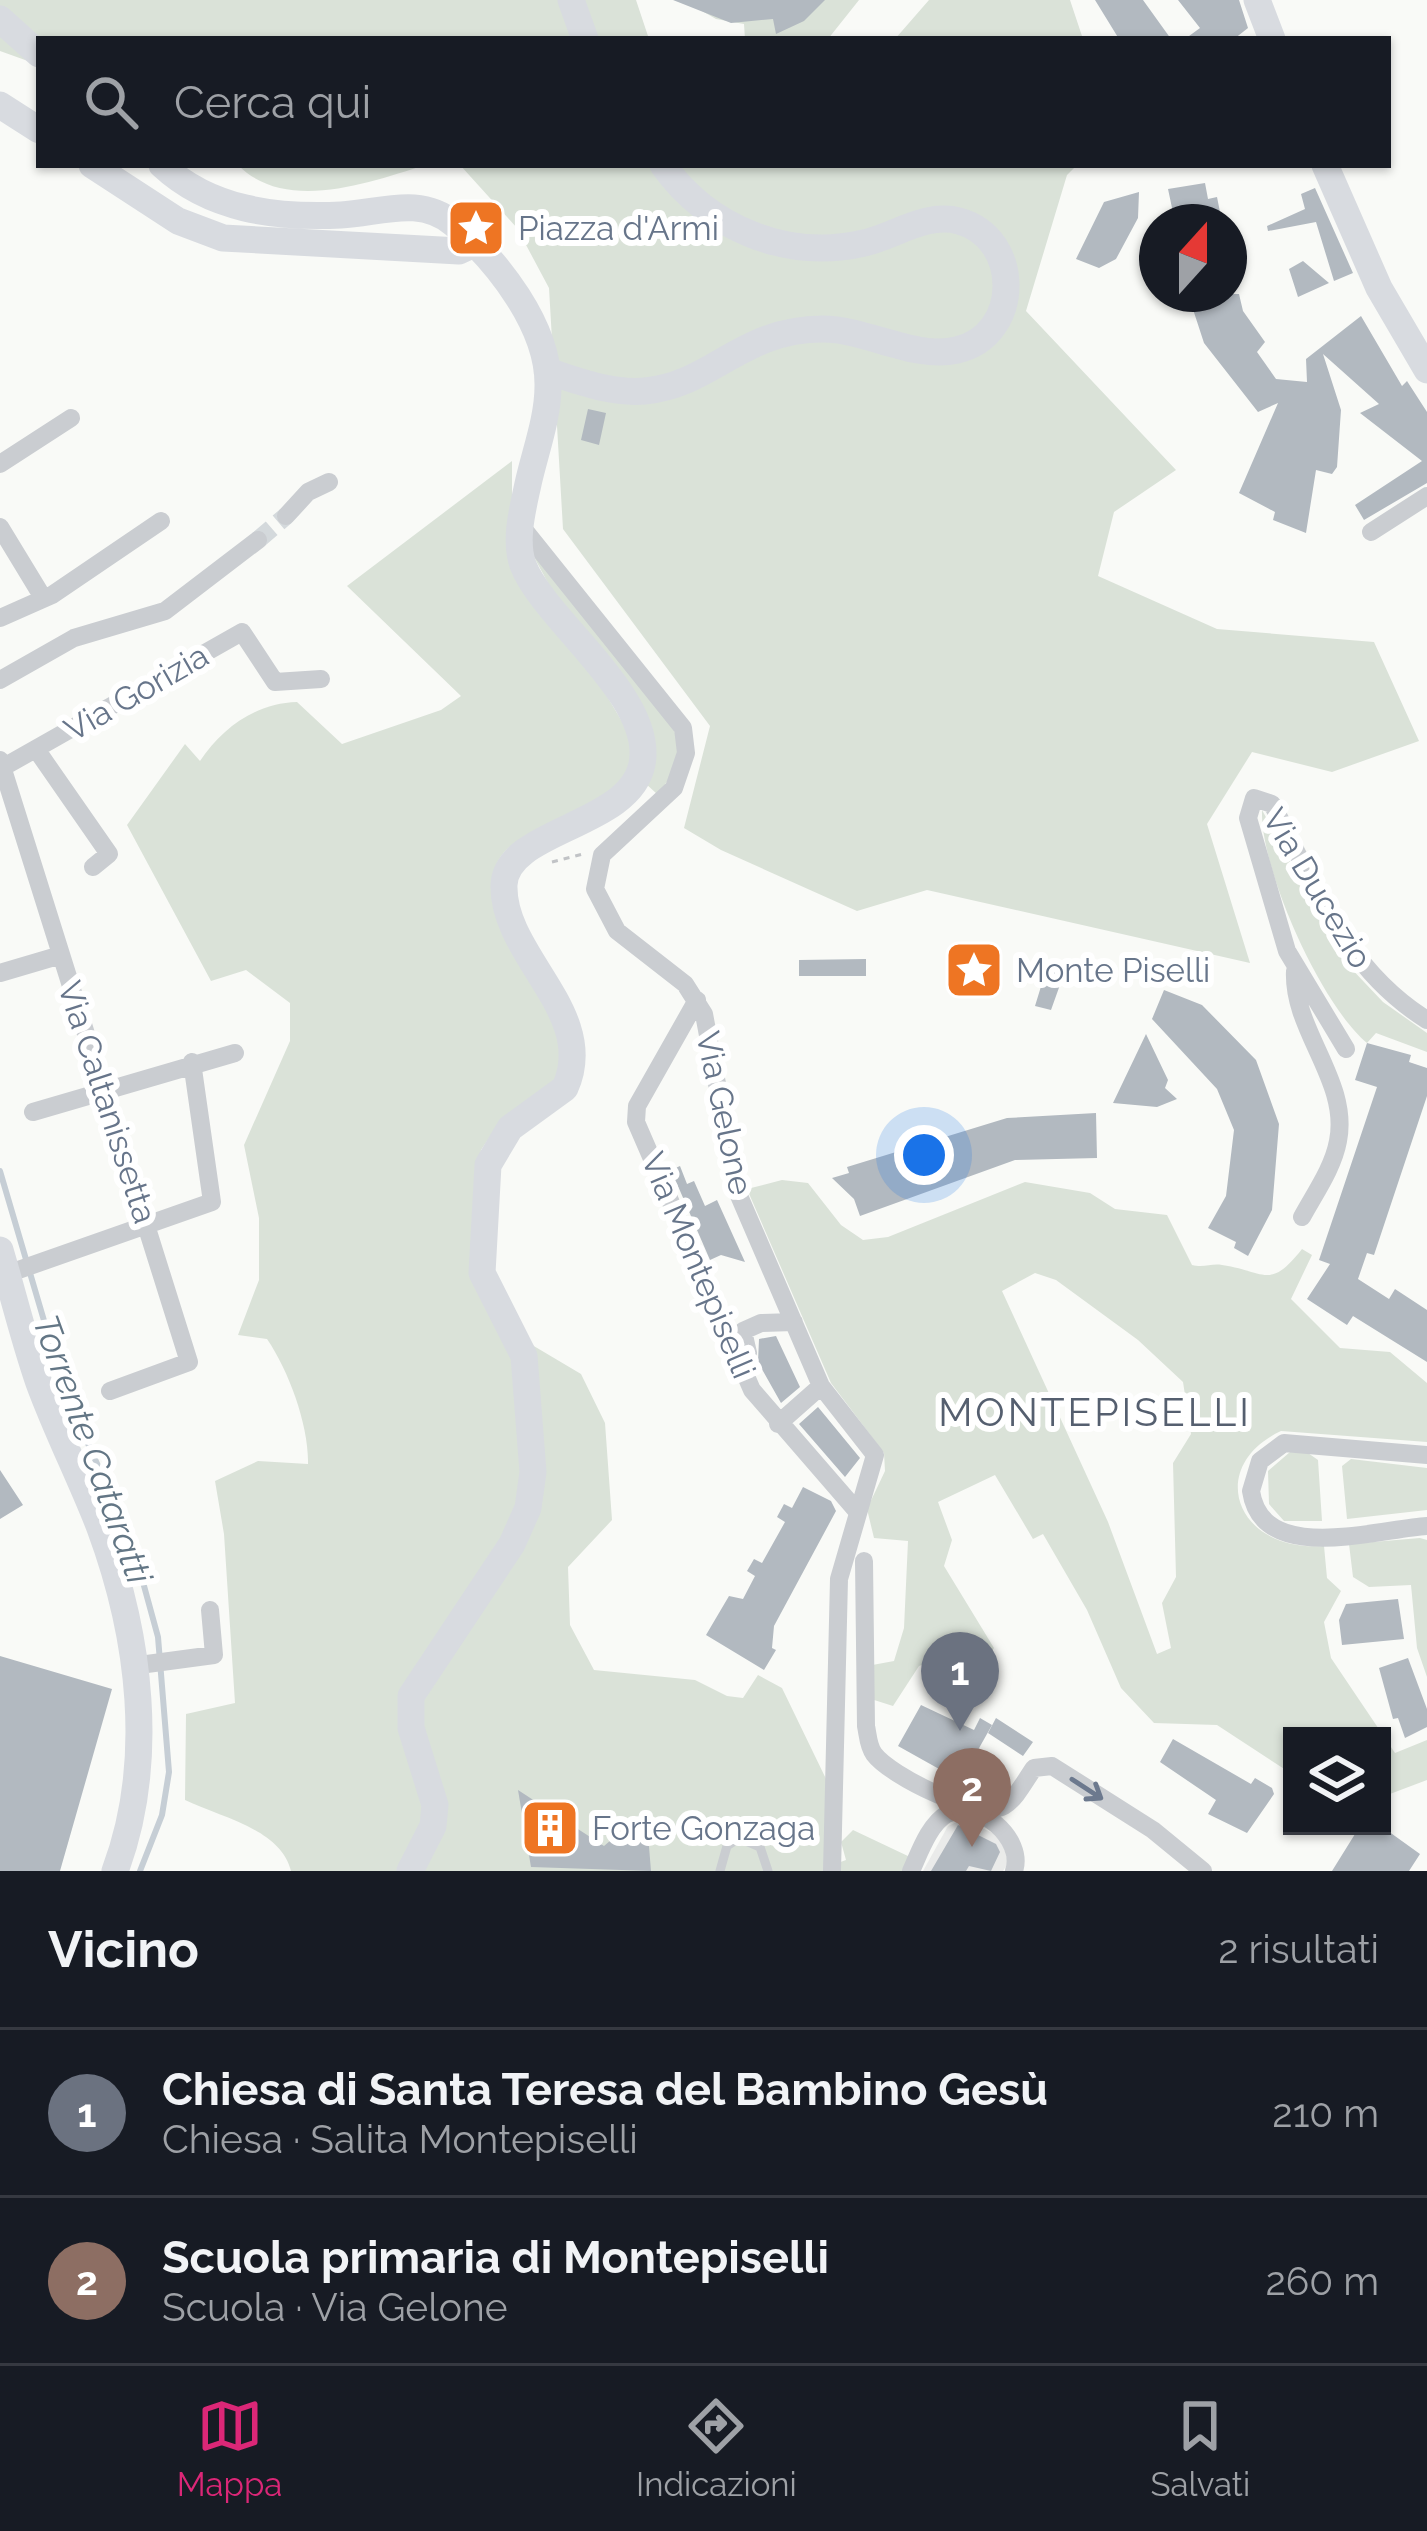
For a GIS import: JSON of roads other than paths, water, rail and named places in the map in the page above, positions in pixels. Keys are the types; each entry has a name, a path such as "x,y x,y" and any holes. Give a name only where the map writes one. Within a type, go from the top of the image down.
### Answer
{"street":[{"path":"571,0 584,36"},
{"path":"1257,0 1271,36"},
{"path":"0,19 36,51"},
{"path":"0,105 36,128"},
{"path":"97,168 178,221 223,238 459,251 474,244"},
{"path":"166,168 202,194 242,208 329,215 423,208 453,223 515,295 547,371 547,404 521,526 526,571 622,695 643,762 637,776 601,812 522,853 506,874 508,905 564,1020 573,1054 570,1078 558,1096 510,1128 494,1150 483,1204 482,1273 524,1356 533,1472 528,1508 512,1544 411,1696 411,1728 435,1805 433,1826 410,1871"},
{"path":"547,371 613,390 642,391 684,381 725,355 783,332 835,329 957,350 982,336 1001,313 1008,283 1004,263 971,226 940,218 861,244 789,246 721,220 667,168"},
{"path":"1326,168 1379,288 1425,363"},
{"path":"0,464 71,418"},
{"path":"286,516 308,492 329,482"},
{"path":"1371,532 1427,496"},
{"path":"0,617 52,595 161,521"},
{"name":"Via Gelone","path":"521,526 683,728 686,753 674,788 609,845 593,878 599,904 617,931 672,972 697,1000 712,1041 737,1191 821,1386 875,1455 856,1510 838,1594 830,1864"},
{"path":"0,527 42,596"},
{"path":"0,680 74,638 165,611 258,540"},
{"name":"Via Gorizia","path":"1,766 242,632 274,682 321,680"},
{"path":"36,749 109,854 93,867"},
{"name":"Via Caltanissetta","path":"1,766 189,1362 110,1390"},
{"name":"Via Ducezio","path":"1346,1049 1295,971 1249,818 1248,806 1258,796 1272,804 1358,962 1392,997 1427,1020"},
{"path":"0,974 61,955"},
{"path":"1295,971 1296,1003 1331,1085 1340,1123 1333,1157 1302,1217"},
{"name":"Via Montepiselli","path":"697,1000 668,1042 635,1113 759,1400 856,1510"},
{"path":"33,1112 235,1053"},
{"path":"115,1871 138,1786 140,1665 109,1555 39,1382 9,1264 40,1262 212,1202 192,1062"},
{"path":"759,1400 765,1392 741,1335 761,1323 794,1322"},
{"path":"778,1424 821,1386"},
{"path":"1427,1455 1284,1443 1260,1461 1251,1491 1268,1524 1294,1536 1427,1526"},
{"path":"864,1561 871,1748 881,1760 1009,1836 1018,1855 1014,1871"},
{"path":"140,1665 214,1655 210,1610"},
{"path":"911,1871 933,1828 957,1807 1002,1808 1034,1768 1046,1764 1154,1830 1203,1871"}],"lane":[{"path":"720,1871 727,1846 739,1838 760,1847 768,1871"}],"waterway":[{"name":"Torrente Cataratti","path":"0,1171 65,1392 132,1542 158,1637 169,1772 162,1815 140,1871"}],"tunnel":[{"path":"258,540 286,516"}],"place":[{"name":"Piazza d'Armi","path":"476,228"},
{"name":"Monte Piselli","path":"974,970"},
{"name":"Chiesa di Santa Teresa del Bambino Gesù","path":"960,1731"},
{"name":"Forte Gonzaga","path":"550,1828"},
{"name":"Scuola primaria di Montepiselli","path":"972,1847"}],"district":[{"name":"MONTEPISELLI","path":"1095,1412"}]}
